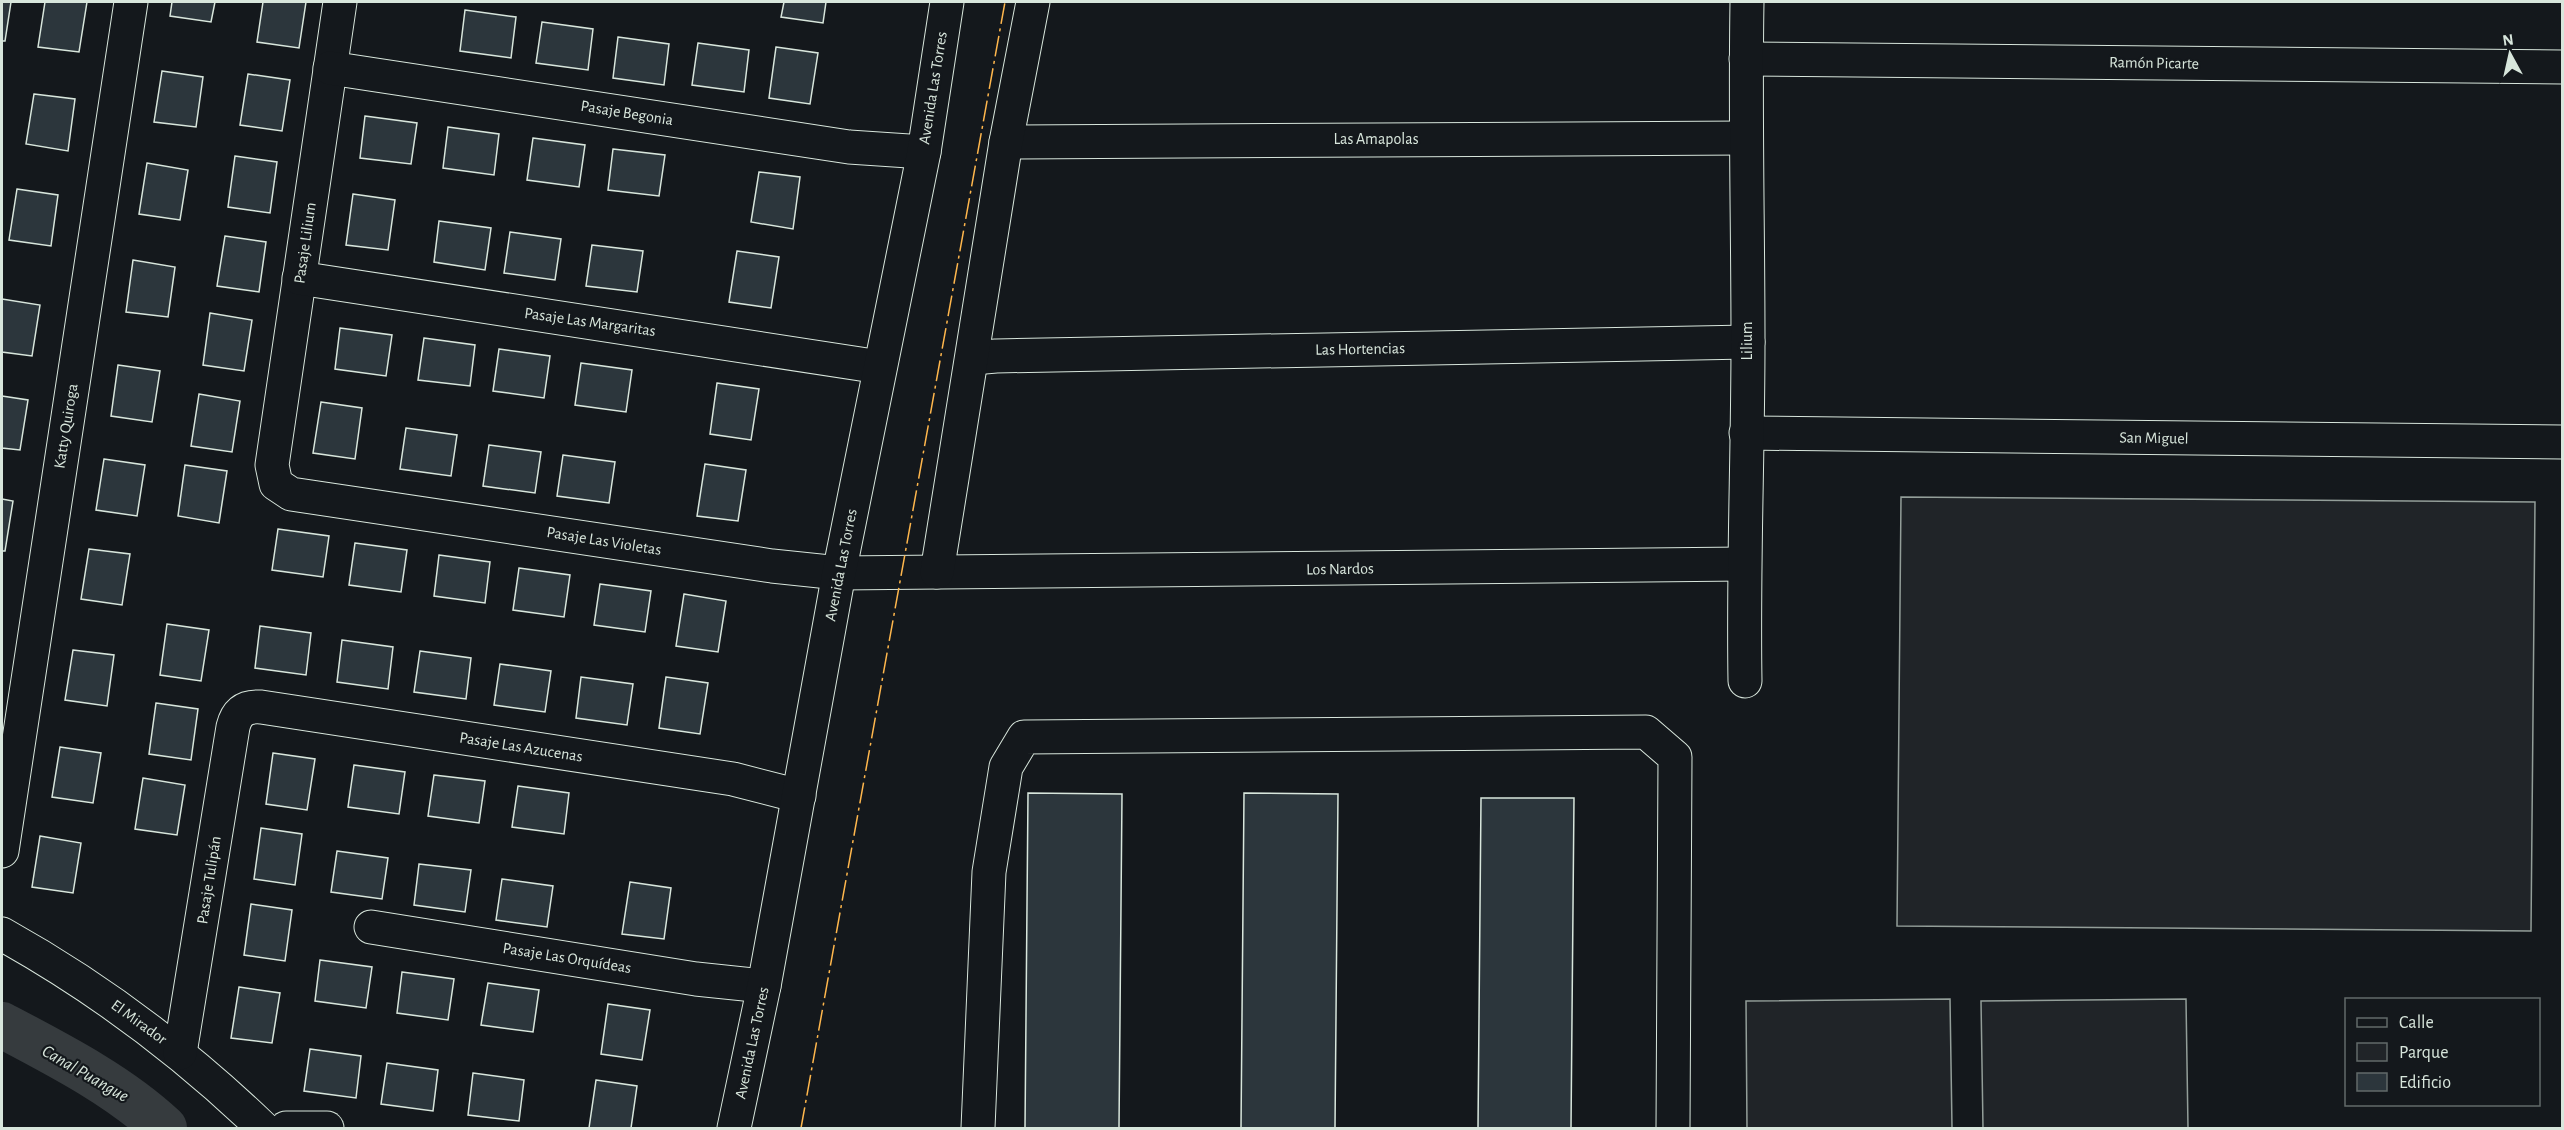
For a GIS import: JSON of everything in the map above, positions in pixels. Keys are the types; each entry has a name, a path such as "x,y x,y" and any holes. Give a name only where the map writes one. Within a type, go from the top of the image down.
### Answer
{"street":[{"name":"Katty Quiroga","path":"2,851 131,2"},
{"name":"Pasaje Lilium","path":"276,484 272,465 340,2"},
{"name":"Avenida Las Torres","path":"734,1128 764,986 839,573 924,152 947,2"},
{"path":"936,573 973,358 1006,142 1033,2"},
{"name":"Lilium","path":"1745,681 1743,564 1748,342 1747,2"},
{"name":"Ramón Picarte","path":"1746,59 2562,67"},
{"name":"Pasaje Begonia","path":"330,68 849,147 924,152"},
{"name":"Las Amapolas","path":"1006,142 1746,138"},
{"name":"Pasaje Las Margaritas","path":"300,278 880,367"},
{"name":"Las Hortencias","path":"973,358 1748,342"},
{"name":"San Miguel","path":"1746,433 2562,442"},
{"name":"Pasaje Las Violetas","path":"276,484 291,494 772,566 839,573 936,573"},
{"name":"Los Nardos","path":"936,573 1743,564"},
{"name":"Pasaje Las Azucenas","path":"242,710 252,706 261,707 733,779 799,796"},
{"name":"Pasaje Tulipán","path":"180,1053 233,727 236,717 242,710"},
{"path":"978,1128 988,872 1006,767 1024,737 1646,732 1675,757 1673,1128"},
{"name":"Pasaje Las Orquídeas","path":"371,927 696,979 764,986"},
{"name":"El Mirador","path":"2,934 114,1004 180,1053 263,1128"},
{"path":"286,1128 327,1128"}],"green space":[{"path":"1901,497 2535,502 2531,931 1897,926"},
{"path":"1950,999 1952,1128 1747,1128 1746,1001"},
{"path":"2186,999 2188,1128 1983,1128 1981,1001"}],"building":[{"path":"2,2 11,2 5,41 2,41"},
{"path":"45,2 87,2 79,52 38,47"},
{"path":"172,2 215,2 211,22 170,16"},
{"path":"263,2 306,2 299,48 257,42"},
{"path":"784,2 826,2 823,23 781,17"},
{"path":"465,10 516,17 511,58 460,51"},
{"path":"542,22 593,29 588,70 536,63"},
{"path":"618,37 669,44 664,85 613,78"},
{"path":"698,43 749,50 744,92 692,85"},
{"path":"776,47 818,53 810,104 769,98"},
{"path":"162,71 203,77 196,127 154,122"},
{"path":"248,74 290,80 282,131 240,125"},
{"path":"34,94 75,99 68,151 26,144"},
{"path":"365,116 417,123 411,164 360,158"},
{"path":"448,127 499,134 494,175 443,168"},
{"path":"533,138 585,145 579,187 527,180"},
{"path":"613,149 665,155 659,196 608,190"},
{"path":"235,156 277,162 270,213 228,207"},
{"path":"147,163 188,170 180,220 139,214"},
{"path":"759,172 800,177 793,229 751,222"},
{"path":"17,189 58,195 51,246 9,240"},
{"path":"353,194 395,200 388,250 346,245"},
{"path":"439,221 491,228 485,270 434,262"},
{"path":"510,232 561,239 555,280 504,273"},
{"path":"225,236 266,242 259,292 217,286"},
{"path":"592,245 643,251 637,292 586,286"},
{"path":"737,251 779,257 771,308 729,302"},
{"path":"133,260 175,267 168,317 126,312"},
{"path":"2,299 40,305 32,356 2,352"},
{"path":"210,313 252,320 244,371 203,365"},
{"path":"340,328 392,335 386,376 335,369"},
{"path":"424,338 475,345 470,386 418,380"},
{"path":"499,349 550,356 544,398 493,391"},
{"path":"581,363 632,370 626,412 575,405"},
{"path":"118,365 160,371 152,422 111,416"},
{"path":"717,383 759,389 751,440 710,434"},
{"path":"199,394 240,401 232,452 191,446"},
{"path":"2,396 28,400 20,450 2,448"},
{"path":"321,402 362,408 355,459 313,453"},
{"path":"406,428 457,435 451,476 400,469"},
{"path":"489,445 541,452 535,493 483,486"},
{"path":"563,455 615,462 609,503 557,496"},
{"path":"104,459 145,465 137,516 96,510"},
{"path":"705,464 746,470 738,521 697,516"},
{"path":"185,465 227,471 219,523 178,516"},
{"path":"2,499 13,501 5,551 2,551"},
{"path":"278,529 329,536 323,577 272,570"},
{"path":"355,543 407,550 401,592 349,585"},
{"path":"89,549 130,554 122,605 81,599"},
{"path":"439,555 490,562 485,603 434,596"},
{"path":"519,568 570,575 564,617 513,610"},
{"path":"600,584 651,591 645,632 594,625"},
{"path":"684,594 726,601 718,652 676,646"},
{"path":"167,624 209,630 201,681 160,675"},
{"path":"260,626 311,633 306,675 255,668"},
{"path":"342,640 393,647 388,689 337,682"},
{"path":"73,650 114,655 107,706 65,700"},
{"path":"420,651 471,658 466,699 414,692"},
{"path":"500,664 551,671 545,712 494,705"},
{"path":"581,677 633,684 627,725 576,718"},
{"path":"666,677 708,683 700,734 659,728"},
{"path":"156,703 198,709 191,760 149,754"},
{"path":"60,747 101,753 93,803 52,797"},
{"path":"273,753 315,759 307,810 266,804"},
{"path":"354,765 405,772 399,814 348,807"},
{"path":"434,775 485,781 479,823 428,816"},
{"path":"143,778 185,785 177,835 135,829"},
{"path":"518,786 569,793 564,834 512,827"},
{"path":"1028,793 1122,794 1119,1128 1025,1128"},
{"path":"1244,793 1338,794 1335,1128 1241,1128"},
{"path":"1481,798 1574,798 1571,1128 1478,1128"},
{"path":"261,828 302,834 295,885 254,879"},
{"path":"40,836 81,843 73,893 32,887"},
{"path":"337,851 388,858 382,899 331,892"},
{"path":"419,864 471,870 465,912 414,905"},
{"path":"502,879 553,886 547,927 496,920"},
{"path":"630,882 671,888 664,939 622,934"},
{"path":"251,904 292,910 285,961 244,955"},
{"path":"320,960 372,967 366,1008 315,1001"},
{"path":"402,972 454,979 448,1020 397,1013"},
{"path":"488,983 539,990 533,1032 481,1025"},
{"path":"239,987 280,993 272,1043 231,1038"},
{"path":"608,1004 650,1010 642,1060 601,1054"},
{"path":"310,1049 361,1056 356,1098 304,1091"},
{"path":"387,1063 438,1070 433,1111 381,1104"},
{"path":"473,1073 524,1080 519,1121 468,1115"},
{"path":"596,1080 637,1086 631,1128 589,1128"}],"waterway":[{"name":"Canal Puangue","path":"2,1025 107,1084 164,1128"}],"power":[{"path":"801,1128 1005,2"}]}
